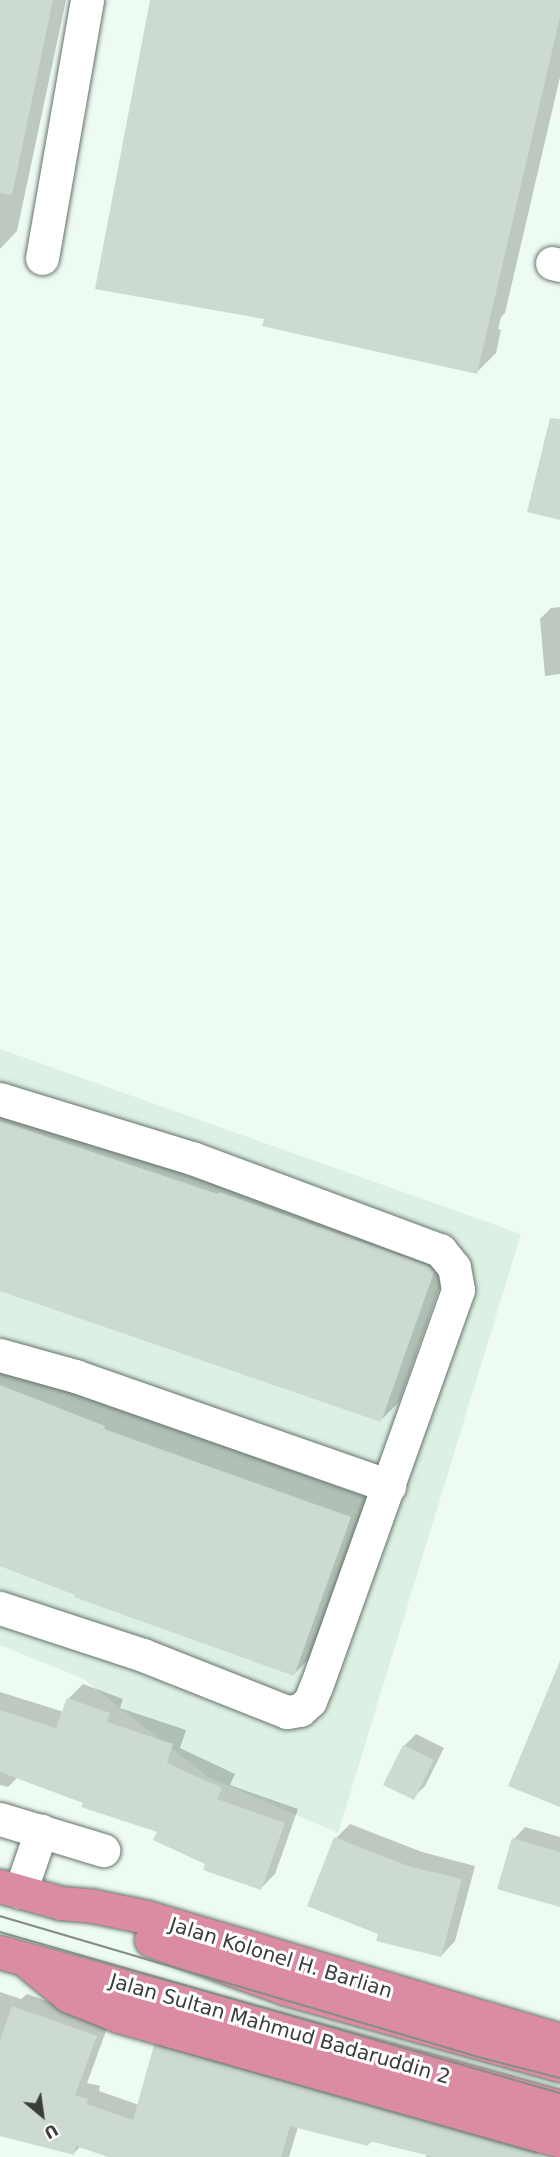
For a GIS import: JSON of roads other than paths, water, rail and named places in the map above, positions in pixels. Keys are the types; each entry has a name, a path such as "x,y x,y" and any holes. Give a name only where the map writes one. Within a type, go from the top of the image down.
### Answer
{"highway":[{"name":"Jalan Kolonel H. Barlian","path":"10,1889 71,1909 93,1906 147,1917 560,2040"},
{"name":"Jalan Sultan Mahmud Badaruddin 2","path":"71,1909 284,1988 560,2065"},
{"name":"Jalan Sultan Mahmud Badaruddin 2","path":"26,1960 560,2107"},
{"path":"26,1960 69,1996 118,2016 560,2141"}],"street":[{"path":"42,258 87,0"},
{"path":"0,1099 192,1158 440,1250 454,1267 458,1290 310,1701 300,1710 287,1712 143,1655 0,1608"},
{"path":"0,1355 75,1376 389,1486"},
{"path":"0,1819 104,1850"},
{"path":"10,1889 42,1832"}],"tram line":[{"path":"0,1916 471,2055 560,2078"},
{"path":"0,1932 560,2093"}]}
